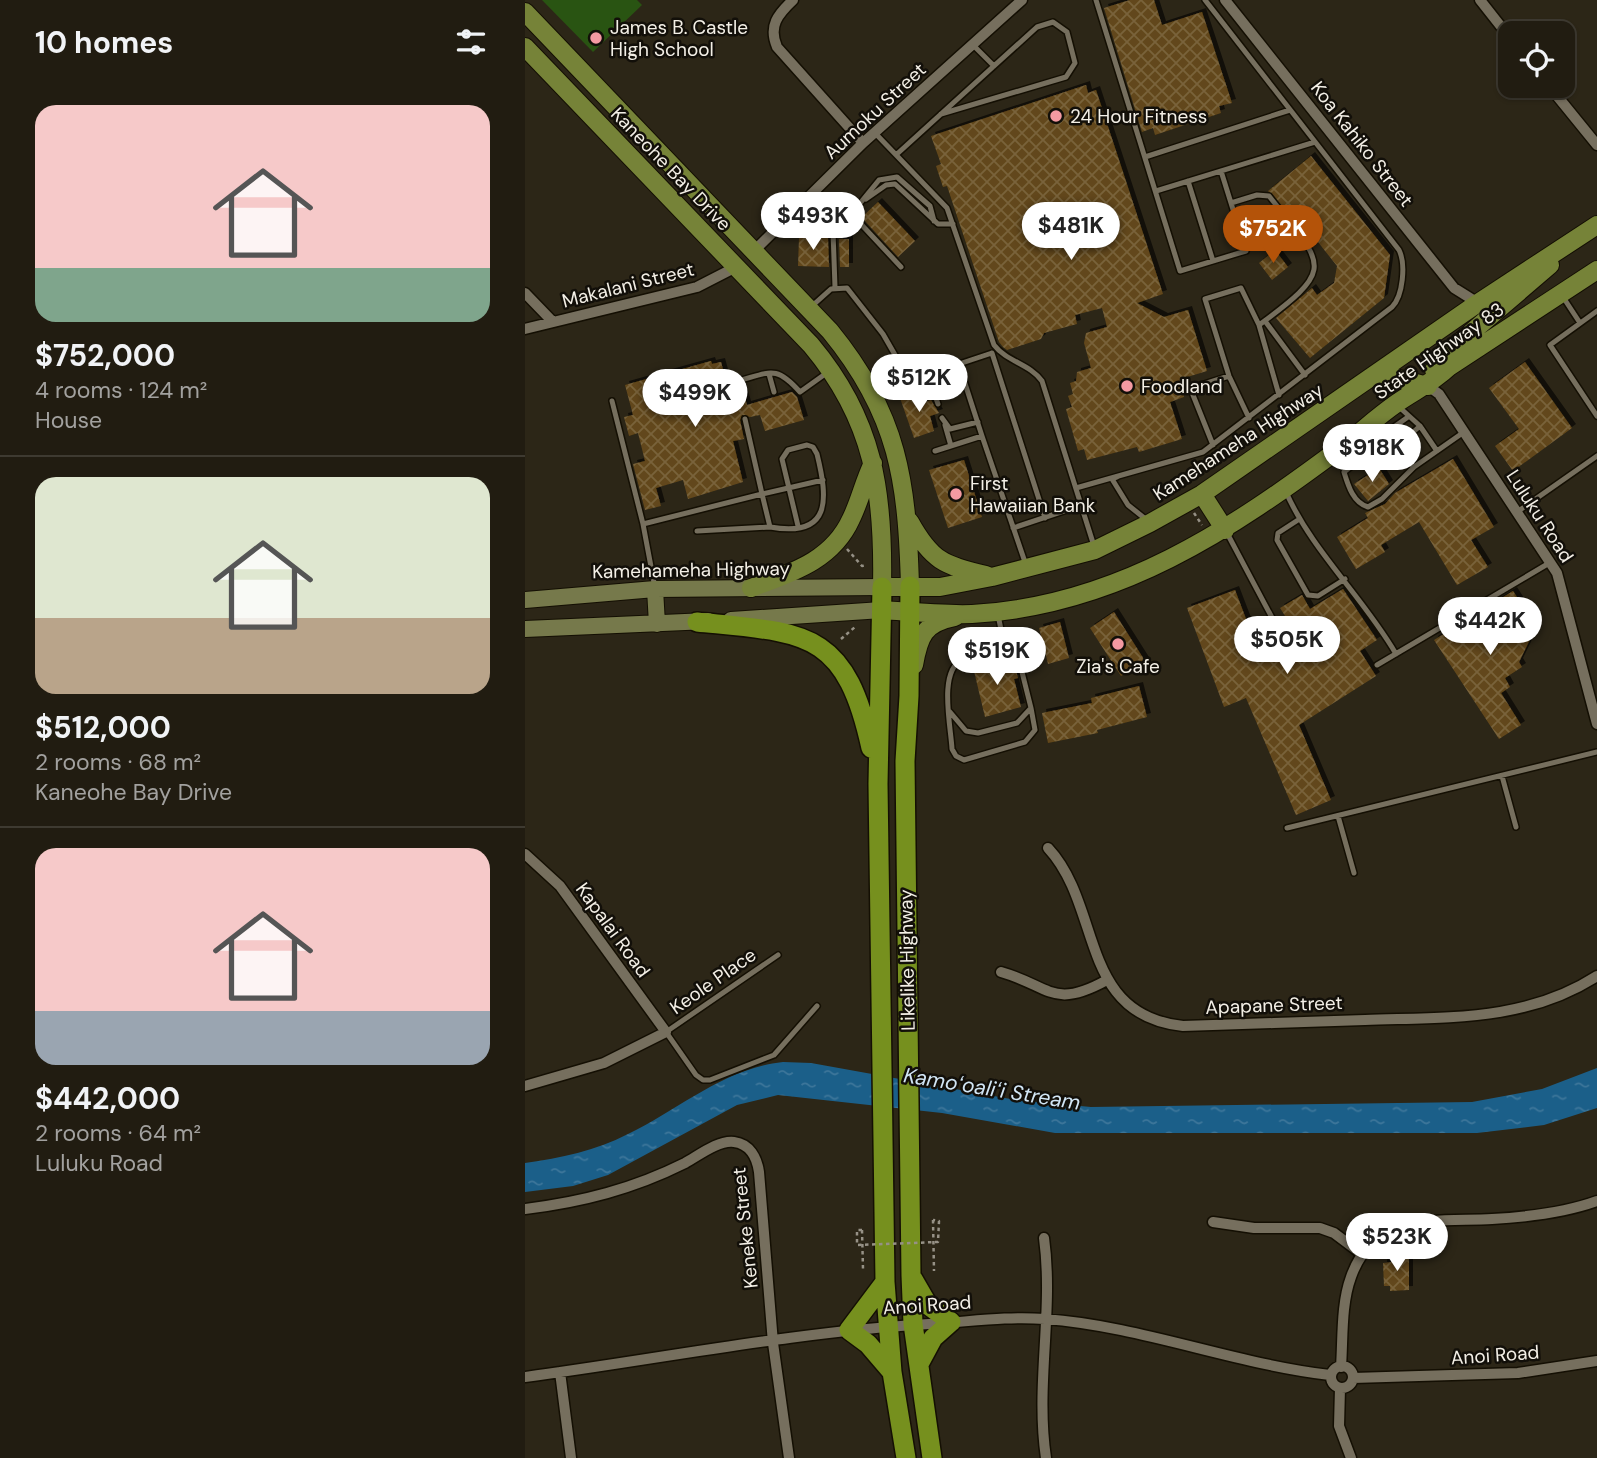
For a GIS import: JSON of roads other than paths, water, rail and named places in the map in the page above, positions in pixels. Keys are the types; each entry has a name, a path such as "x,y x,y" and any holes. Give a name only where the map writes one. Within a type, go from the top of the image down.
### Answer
{"highway":[{"name":"Likelike Highway","path":"909,586 909,696 905,761 911,1275 913,1324 932,1458"},
{"name":"Likelike Highway","path":"882,587 878,778 885,1282 891,1372 906,1458"},
{"path":"697,622 783,631 827,650 848,675 858,696 878,778"},
{"path":"911,1275 928,1305 951,1322 933,1338 919,1366"},
{"path":"885,1282 849,1330 868,1345 891,1372"}],"main road":[{"name":"Kaneohe Bay Drive","path":"525,12 844,348 873,393 895,448 908,517 909,586"},
{"name":"Kaneohe Bay Drive","path":"525,47 811,345 831,371 856,413 873,463 882,518 882,587"},
{"name":"Kamehameha Highway","path":"525,600 655,589 940,587 992,577 1095,550 1196,501 1478,303 1597,225"},
{"path":"1379,374 1429,386 1432,372 1453,348 1531,284 1578,238"},
{"path":"736,267 754,251"},
{"name":"State Highway 83","path":"882,610 970,614 997,611 1085,595 1144,572 1225,530 1339,449 1382,431 1449,367 1597,270"},
{"path":"751,588 801,569 834,545 850,523 873,463"},
{"path":"1196,501 1225,530"},
{"path":"908,517 922,542 937,558 951,567 992,577"},
{"path":"655,589 657,624"},
{"path":"525,629 590,624 697,622 882,610"},
{"path":"909,696 918,645 923,633 937,620 970,614"}],"street":[{"path":"793,0 775,19 773,33 776,47 863,143"},
{"name":"Aumoku Street","path":"754,251 863,143 1022,0"},
{"name":"Koa Kahiko Street","path":"1225,0 1454,288 1478,303"},
{"path":"1480,0 1498,23"},
{"path":"1559,98 1597,145"},
{"name":"Makalani Street","path":"525,329 697,287 736,267"},
{"path":"525,293 552,321"},
{"name":"Luluku Road","path":"1429,386 1439,394 1551,562 1565,593 1578,657 1597,724"},
{"name":"Apapane Street","path":"1048,848 1063,868 1107,980 1119,996 1137,1011 1159,1022 1183,1026 1500,1014 1553,999 1597,976"},
{"name":"Kapalai Road","path":"525,854 560,886 666,1032"},
{"path":"1001,972 1045,992 1063,995 1080,993 1107,980"},
{"path":"525,1086 604,1063 666,1032"},
{"name":"Keneke Street","path":"525,1209 600,1197 656,1177 722,1144 741,1144 755,1157 759,1172 773,1343 789,1458"},
{"path":"1341,1367 1348,1286 1362,1254 1388,1231 1411,1222 1514,1217 1597,1201"},
{"path":"1213,1222 1254,1228 1320,1228 1334,1233 1362,1254"},
{"path":"1044,1238 1047,1319 1041,1382 1046,1458"},
{"name":"Anoi Road","path":"525,1377 887,1325 1001,1318 1047,1319 1104,1327 1239,1361 1330,1375"},
{"name":"Anoi Road","path":"1353,1378 1518,1373 1597,1361"},
{"path":"1341,1367 1350,1370 1353,1378 1351,1385 1340,1388 1331,1382 1330,1375 1334,1369 1341,1367"},
{"path":"560,1372 571,1458"},
{"path":"1340,1388 1339,1426 1351,1458"}],"lane":[{"path":"1096,0 1180,271 1246,251 1221,170"},
{"path":"1076,488 1198,454 1305,376 1394,305 1399,295 1402,262 1399,250 1205,0"},
{"path":"897,154 993,66 1047,22 1059,24 1067,32 1075,63 1066,77 941,114"},
{"path":"973,44 993,66"},
{"path":"1145,157 1290,110"},
{"path":"875,133 939,197 953,224 1045,517"},
{"path":"1156,191 1315,142"},
{"path":"1188,181 1213,261"},
{"path":"901,267 859,222 857,212 860,203 886,185 895,184 942,226 953,224"},
{"path":"1231,202 1257,195 1269,196 1315,256 1316,269 1312,279 1259,326"},
{"path":"807,201 833,231 835,287"},
{"path":"809,309 835,287 847,288 868,312 909,381"},
{"path":"1248,418 1229,376 1205,299 1241,288 1259,326 1279,395"},
{"path":"1561,294 1580,323"},
{"path":"1597,311 1550,345 1597,416"},
{"path":"1265,321 1305,376"},
{"path":"873,393 995,352 1033,371 1042,382 1095,550"},
{"path":"959,365 1027,568"},
{"path":"737,386 738,381 782,373 800,392 831,371"},
{"path":"769,374 774,393"},
{"path":"928,374 938,404"},
{"path":"1213,445 1193,396 1201,385 1229,376"},
{"path":"612,401 643,524 655,589"},
{"path":"1402,410 1420,426 1437,451"},
{"path":"745,419 770,527"},
{"path":"951,446 944,422 954,429 978,422"},
{"path":"1411,434 1420,426"},
{"path":"1413,467 1398,444 1382,431 1344,472 1349,489 1362,505 1368,507 1382,499 1413,467 1464,432"},
{"path":"935,452 982,436"},
{"path":"697,531 770,527 782,529 810,524 820,517 825,502 823,480 817,454 813,447 807,445 784,453 782,459 798,526"},
{"path":"1339,449 1351,465"},
{"path":"1517,512 1597,456"},
{"path":"1118,477 1112,480 1128,505 1150,523"},
{"path":"643,524 823,480"},
{"path":"1285,489 1298,520 1375,617 1396,654"},
{"path":"1013,528 1081,505"},
{"path":"1298,520 1278,533 1277,540 1308,595 1318,596 1345,579"},
{"path":"1225,530 1278,629"},
{"path":"1377,666 1551,562"},
{"path":"997,611 1005,649 1019,660 1035,730 1025,742 964,760 952,749 947,680 953,667 961,660 1005,649"},
{"path":"950,712 966,732 978,733 1017,723 1031,708"},
{"path":"1287,828 1597,752"},
{"path":"1502,776 1516,827"},
{"path":"1338,816 1355,873"},
{"name":"Keole Place","path":"666,1032 778,955"},
{"path":"666,1032 696,1075 703,1080 710,1080 774,1055 817,1006"}],"water":[{"path":"783,1062 811,1063 1016,1100 1091,1107 1472,1102 1542,1089 1597,1068 1597,1108 1544,1125 1477,1133 1055,1133 942,1113 778,1095 737,1105 608,1175 573,1186 525,1192 525,1163 565,1156 616,1140 741,1072"}],"place":[{"name":"James B. Castle High School","path":"596,38"},
{"name":"24 Hour Fitness","path":"1056,116"},
{"name":"Foodland","path":"1127,386"},
{"name":"First Hawaiian Bank","path":"956,494"},
{"name":"Zia's Cafe","path":"1118,644"}],"water label":[{"name":"Kamoʻoaliʻi Stream","path":"992,1089"}]}
